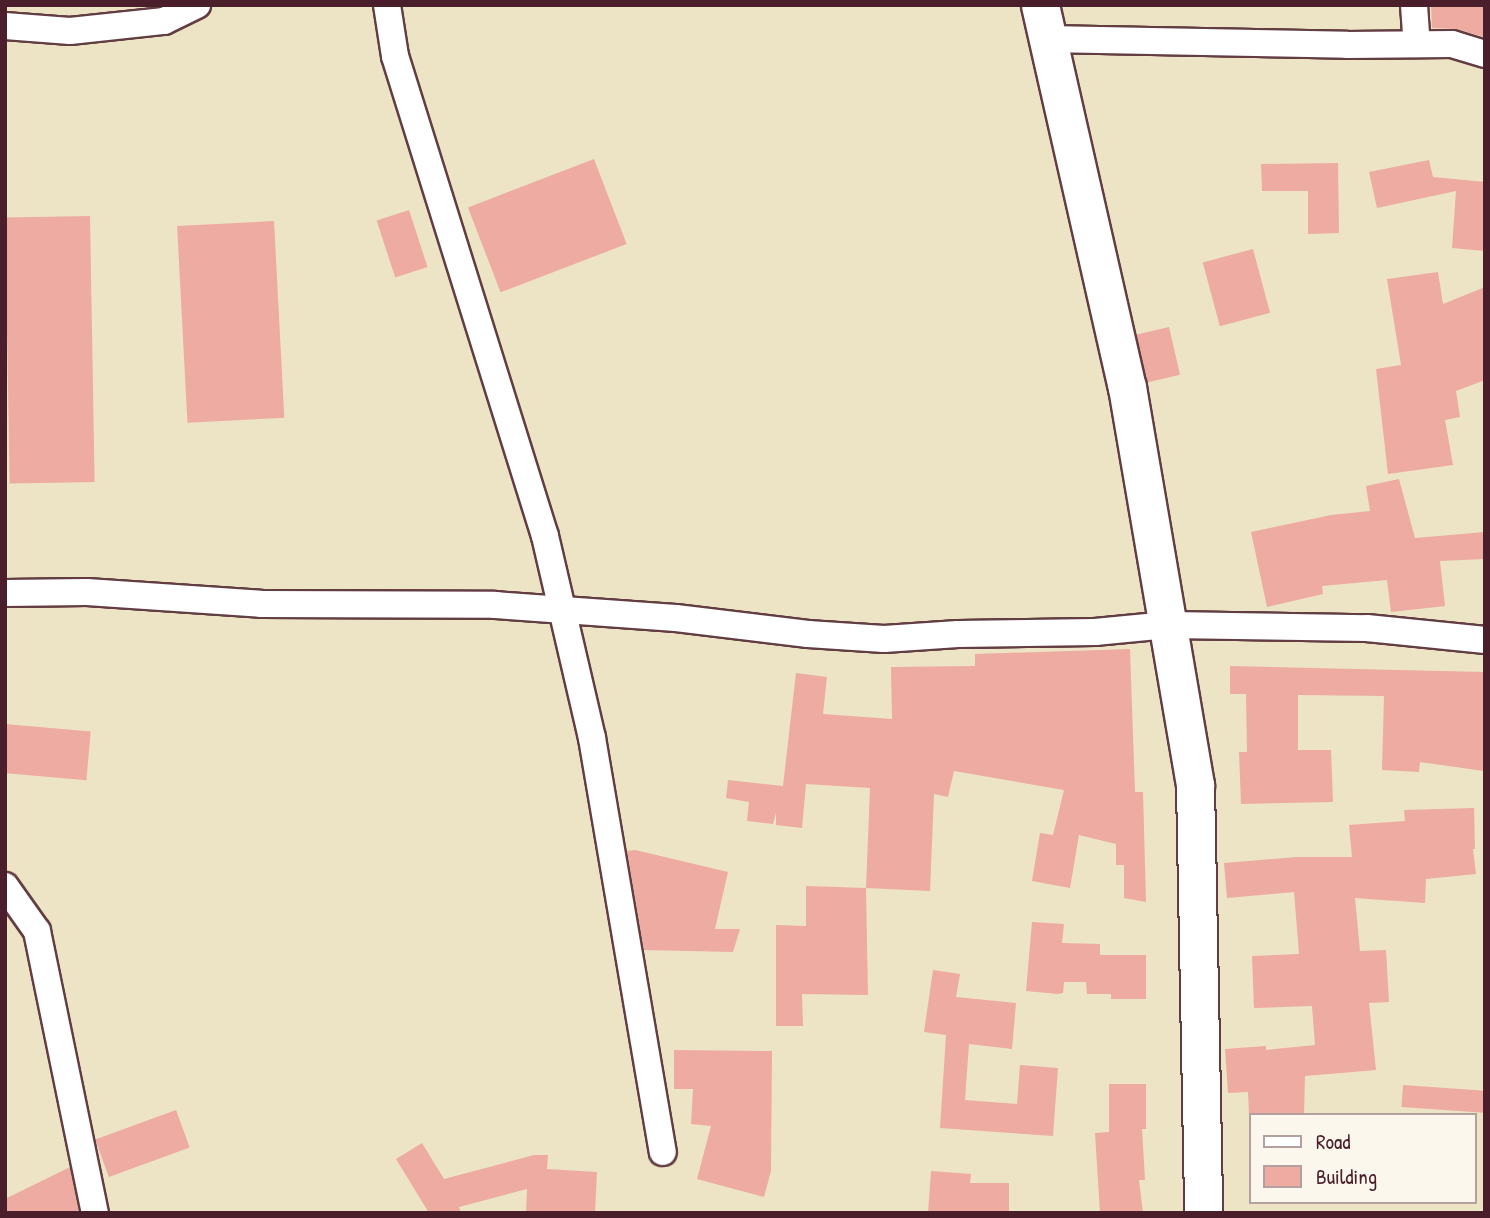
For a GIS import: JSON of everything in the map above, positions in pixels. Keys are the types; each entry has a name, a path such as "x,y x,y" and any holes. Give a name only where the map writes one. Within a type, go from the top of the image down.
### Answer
{"main road":[{"path":"1044,22 1127,387 1195,785 1203,1213"}],"street":[{"path":"5,26 70,31 164,21 197,5"},
{"path":"387,5 394,55 545,537 592,738 663,1152"},
{"path":"1414,5 1417,44"},
{"path":"1044,22 1452,44 1485,54"},
{"path":"5,593 87,592 261,604 394,603 562,609 884,639 958,634 1096,632 1168,625 1367,628 1485,640"},
{"path":"5,886 37,931 95,1213"}],"building":[{"path":"1431,5 1485,5 1485,37 1456,29 1432,28"},
{"path":"594,159 627,244 501,292 468,207"},
{"path":"1429,160 1433,177 1485,182 1485,251 1452,248 1456,191 1377,208 1369,172"},
{"path":"1338,163 1339,233 1308,234 1308,191 1262,191 1261,164"},
{"path":"409,210 428,267 395,278 377,221"},
{"path":"90,216 95,482 10,483 5,217"},
{"path":"274,221 284,418 187,423 177,226"},
{"path":"1253,249 1270,313 1220,326 1203,262"},
{"path":"1438,272 1443,304 1485,287 1485,380 1456,391 1460,417 1445,420 1453,465 1388,474 1376,369 1401,365 1387,279"},
{"path":"1169,327 1180,375 1147,382 1136,335"},
{"path":"1399,479 1415,538 1485,532 1485,559 1440,561 1445,606 1391,612 1387,580 1322,586 1323,594 1267,607 1251,532 1331,515 1370,511 1366,486"},
{"path":"1130,649 1135,792 1143,792 1146,902 1124,898 1124,865 1116,865 1116,844 1079,835 1070,888 1032,881 1040,833 1053,835 1064,790 954,771 948,797 934,794 930,891 866,888 870,788 806,784 802,828 776,825 776,813 773,824 747,821 749,802 726,798 728,780 783,786 796,673 827,677 823,714 892,719 891,667 975,666 975,654"},
{"path":"1230,666 1485,672 1484,771 1420,762 1419,772 1382,770 1384,696 1298,695 1298,750 1331,750 1333,802 1241,804 1239,752 1247,752 1246,694 1230,694"},
{"path":"5,724 91,731 86,780 5,773"},
{"path":"1474,808 1473,849 1476,874 1426,879 1425,903 1355,898 1360,951 1386,950 1389,1002 1369,1003 1376,1070 1305,1076 1304,1113 1249,1113 1248,1092 1228,1093 1225,1049 1266,1046 1266,1050 1315,1045 1312,1006 1254,1008 1252,956 1299,954 1294,892 1227,898 1224,863 1296,857 1352,857 1349,825 1405,821 1404,810"},
{"path":"635,850 728,872 715,929 740,929 733,952 644,950 627,851"},
{"path":"806,886 866,888 868,995 802,994 803,1026 776,1026 776,925 806,926"},
{"path":"1032,922 1064,924 1062,943 1100,944 1100,955 1146,955 1146,999 1111,999 1111,994 1087,994 1086,982 1064,982 1063,993 1058,994 1026,991"},
{"path":"933,970 960,974 956,997 1016,1003 1012,1049 969,1044 965,1100 1017,1104 1020,1065 1058,1068 1053,1136 940,1128 946,1035 924,1032"},
{"path":"674,1050 772,1051 771,1171 764,1197 697,1179 711,1126 691,1124 693,1089 674,1089"},
{"path":"1109,1084 1146,1084 1146,1129 1142,1129 1145,1180 1139,1180 1143,1213 1100,1213 1095,1133 1109,1132"},
{"path":"1403,1085 1485,1091 1483,1113 1401,1107"},
{"path":"176,1110 190,1148 109,1177 95,1139"},
{"path":"422,1143 444,1179 534,1155 548,1155 547,1169 597,1172 595,1213 526,1213 527,1189 459,1207 461,1213 429,1213 396,1159"},
{"path":"70,1167 79,1213 5,1213 5,1199"},
{"path":"931,1171 971,1174 970,1183 1009,1183 1009,1213 928,1213"}]}
